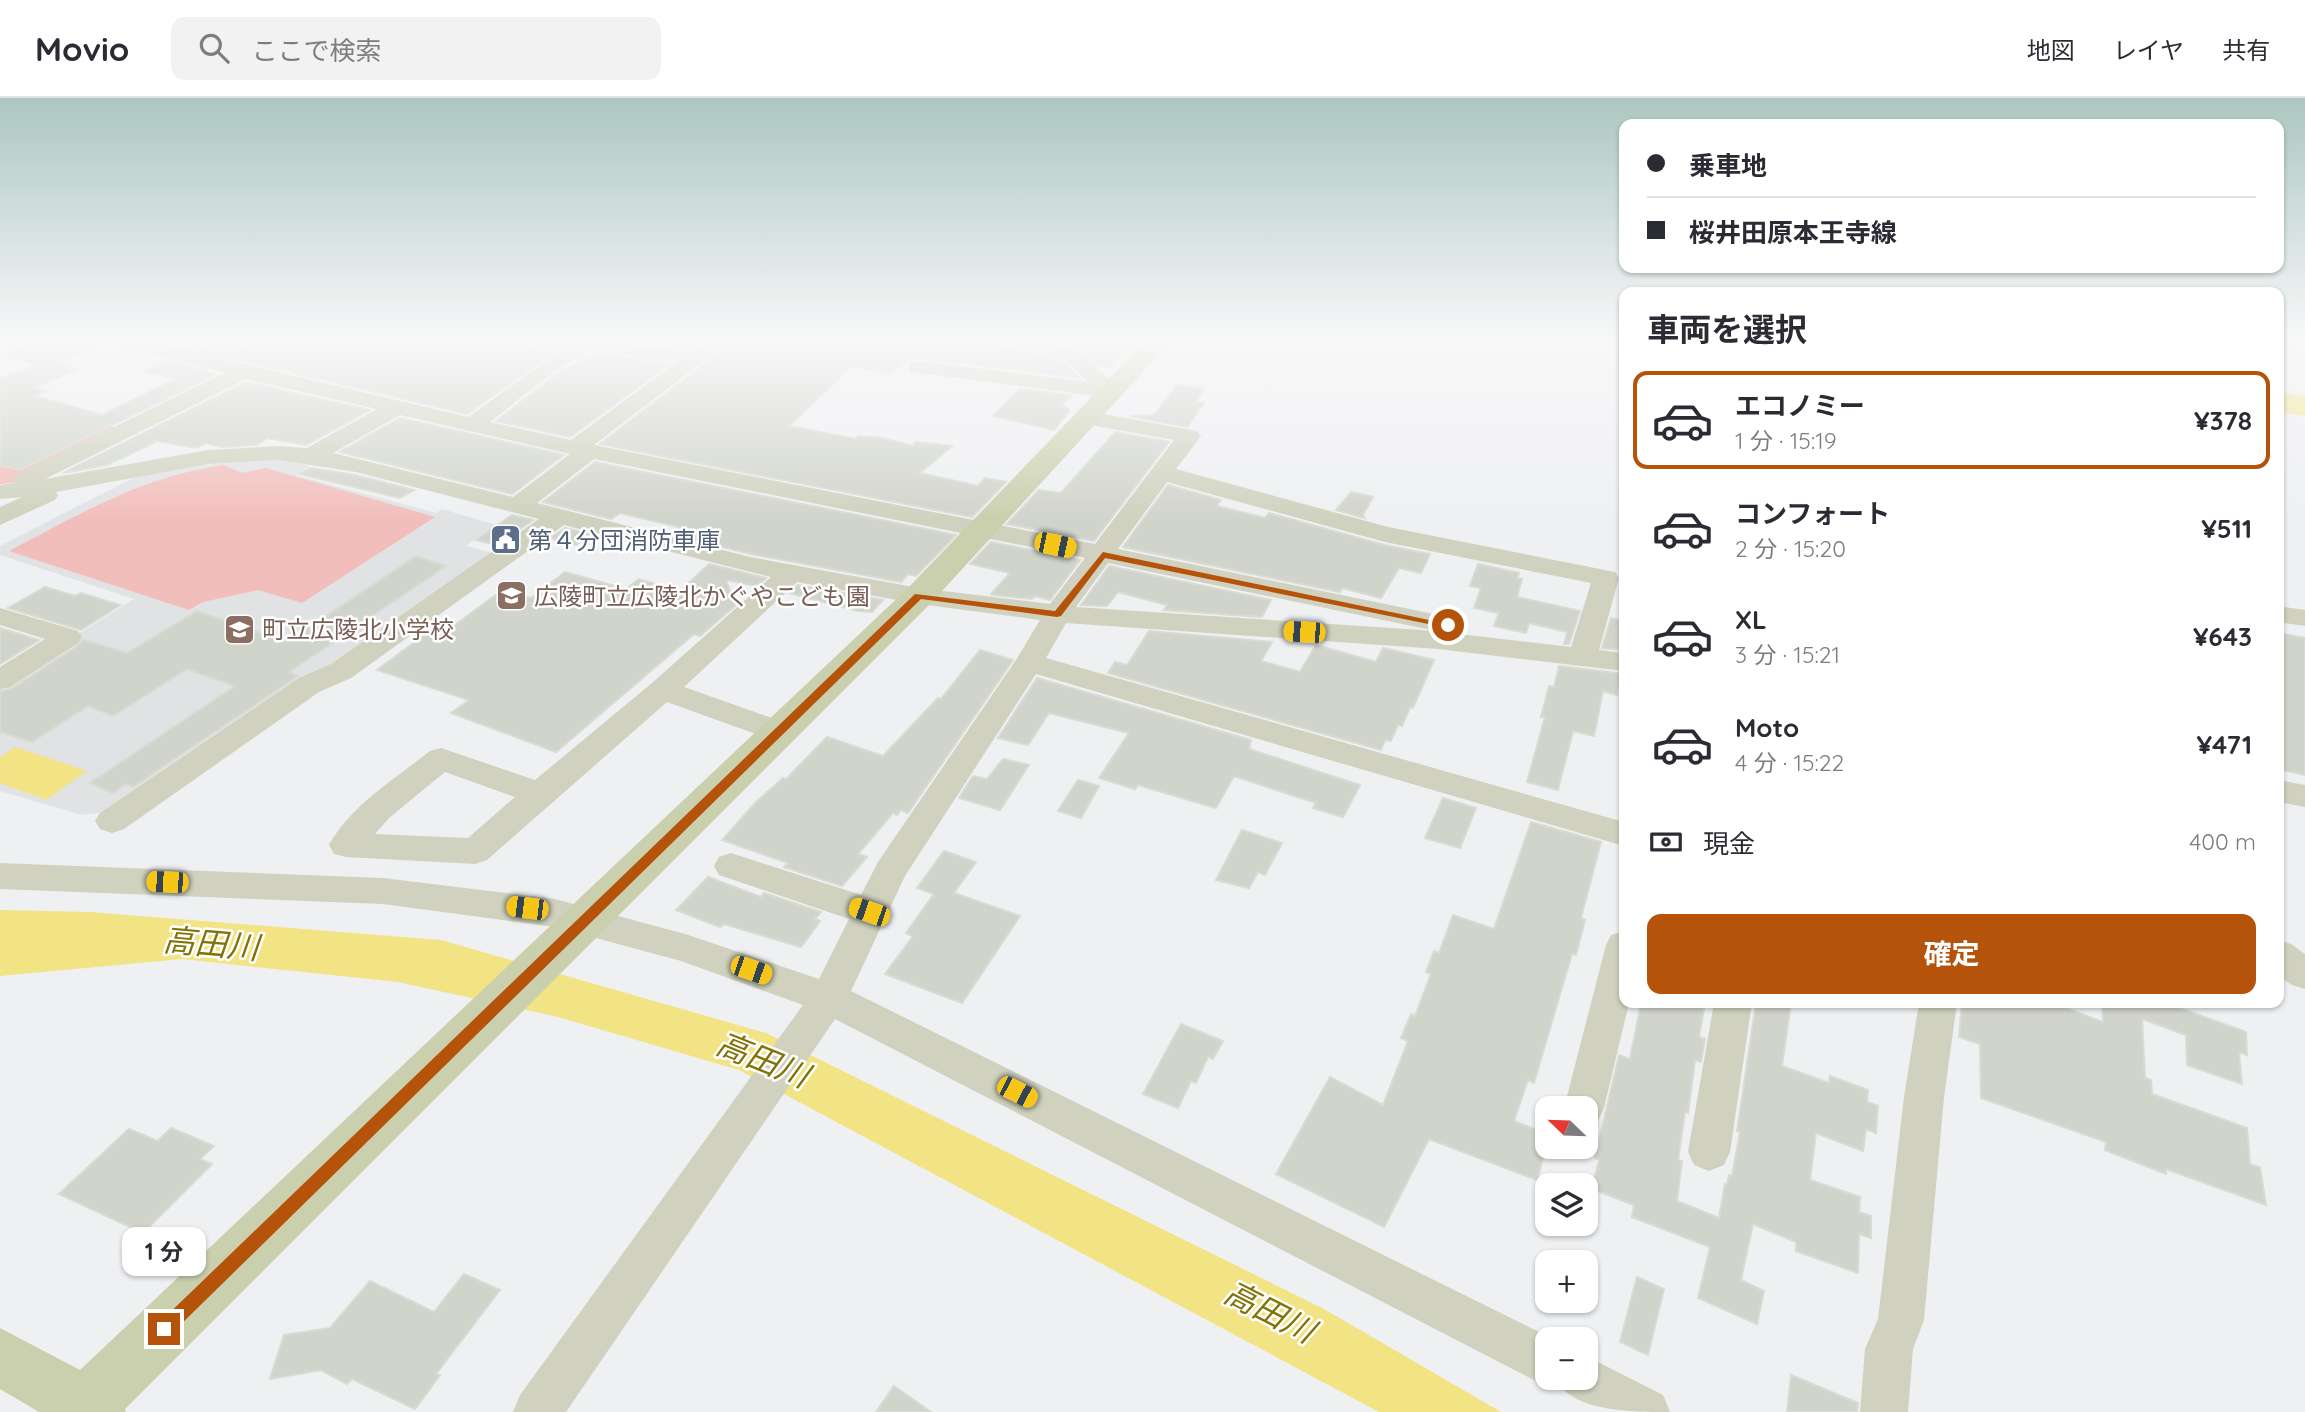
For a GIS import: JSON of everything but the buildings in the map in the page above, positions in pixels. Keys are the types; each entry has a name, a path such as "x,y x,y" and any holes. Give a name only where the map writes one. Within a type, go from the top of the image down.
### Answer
{"main road":[{"path":"0,1357 90,1410 380,1118 919,596 1105,398"}],"street":[{"path":"1,492 190,398"},
{"path":"359,398 582,450 725,476 1619,661"},
{"path":"473,424 514,398"},
{"path":"519,505 645,398"},
{"path":"312,455 397,407"},
{"path":"537,1412 829,998 890,871 1029,662 1057,614 1189,436 1087,418"},
{"path":"1,492 224,456 275,453 312,455 790,574 919,596 1057,614 1438,640 1583,655"},
{"path":"1162,474 1385,534 1606,579 1583,655"},
{"path":"0,517 71,482"},
{"path":"112,821 309,685 341,671 560,516"},
{"path":"540,794 441,759 377,810 346,845 475,851 663,690 790,574"},
{"path":"2284,615 2305,618"},
{"path":"0,616 68,637 0,680"},
{"path":"1029,662 1544,814 1619,833"},
{"path":"663,690 778,731"},
{"path":"2284,792 2305,796"},
{"path":"731,866 869,912"},
{"path":"0,876 351,889 527,908 586,919 685,948 829,998 1535,1355"},
{"path":"2284,958 2305,974"},
{"path":"1587,1096 1619,965"},
{"path":"1709,1152 1732,1008"},
{"path":"1884,1412 1889,1349 1901,1320 1924,1097 1937,1008"},
{"path":"1598,1387 1646,1412"}],"shaded area":[{"path":"96,422 117,428 111,435 13,483 0,484 0,465"},
{"name":"町立広陵北小学校","path":"283,459 310,466 295,475 436,513 442,509 496,525 466,546 496,554 113,811 82,815 0,791 0,683 134,599 0,555 0,546 137,476 202,465"},
{"path":"224,465 242,473 266,468 435,517 302,603 258,590 203,602 189,610 9,551 87,510 139,487"}],"water":[{"path":"15,747 87,771 46,800 0,783 0,757"},
{"name":"高田川","path":"0,910 90,912 441,940 766,1033 1324,1309 1501,1412 1379,1412 739,1070 558,1017 398,982 182,959 0,976"}],"waterway":[{"path":"2284,403 2305,406"}],"place":[{"name":"第４分団消防車庫","path":"505,540"},
{"name":"広陵町立広陵北かぐやこども園","path":"511,596"},
{"name":"町立広陵北小学校","path":"239,629"}],"route":[{"path":"164,1329 919,596 1057,614 1103,555 1448,625"}]}
